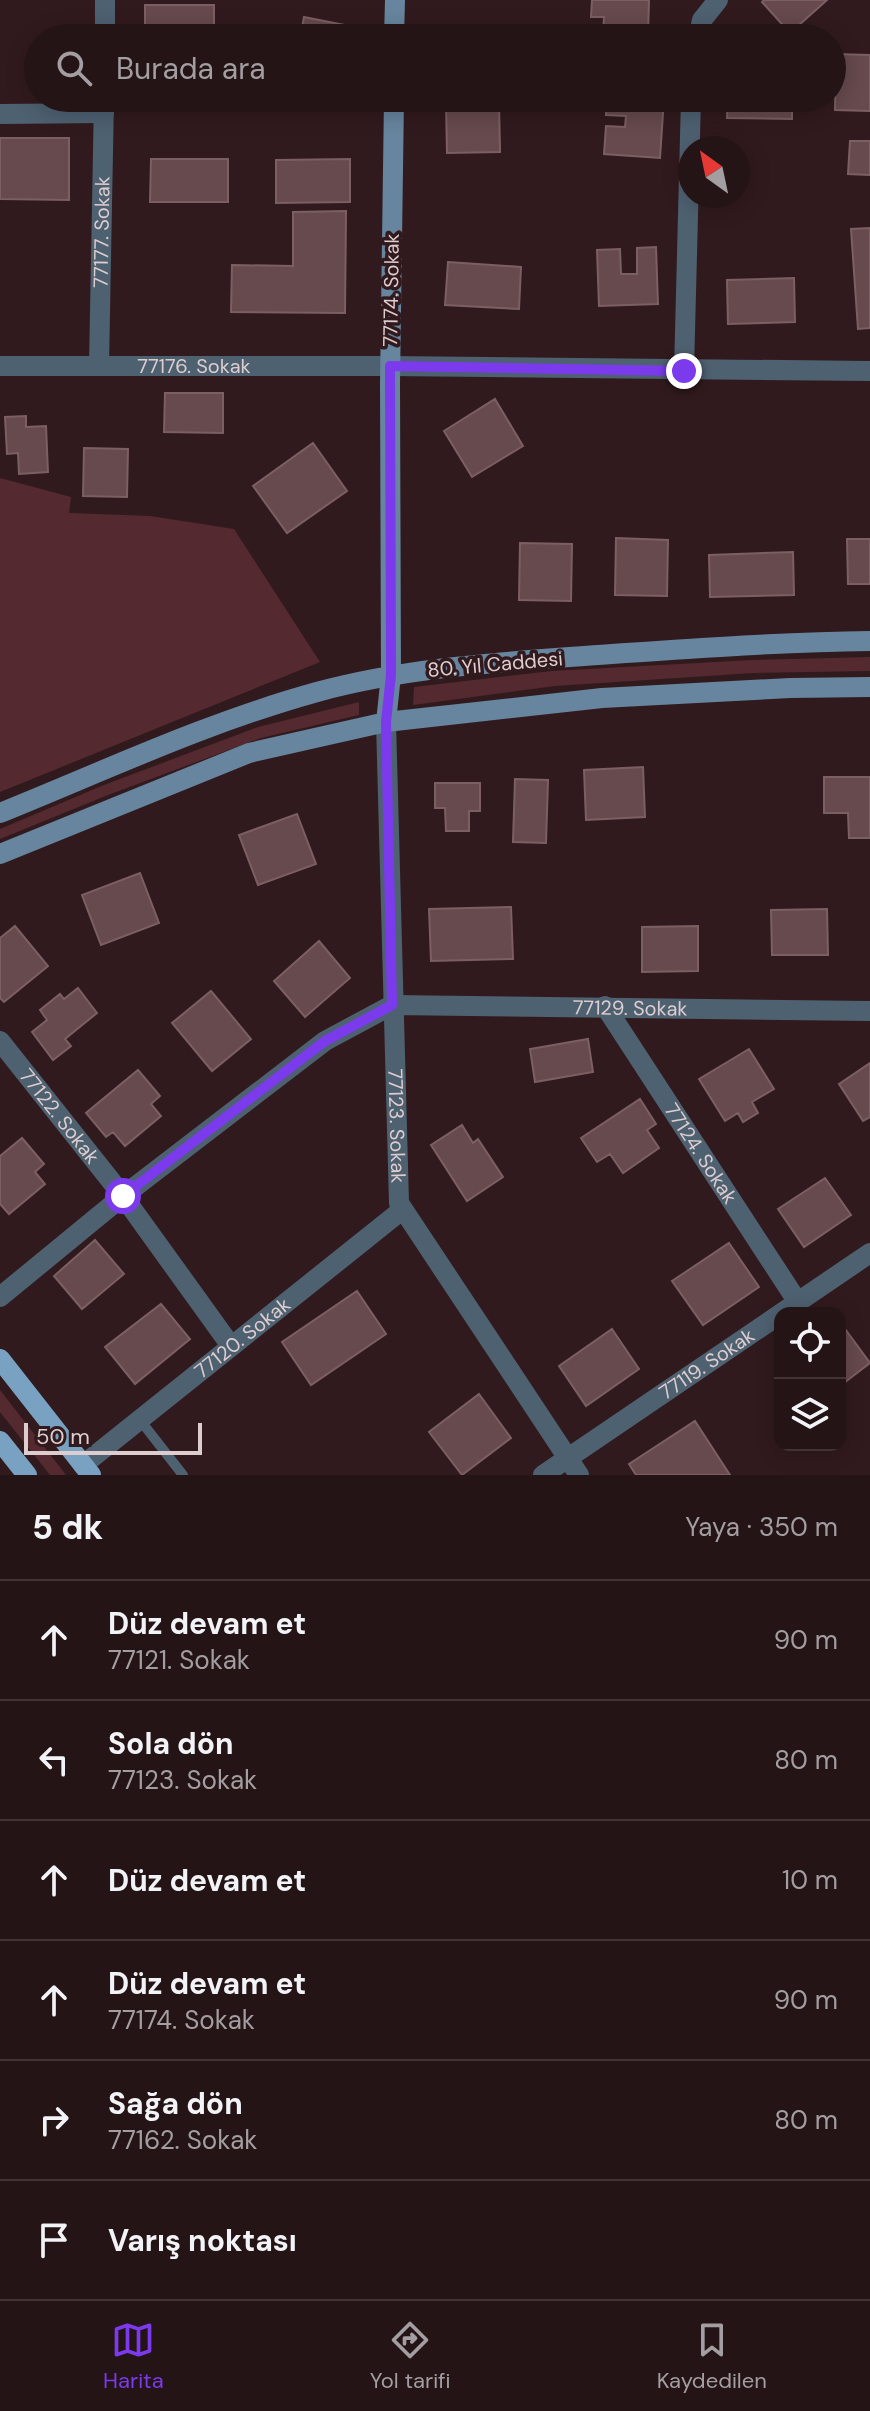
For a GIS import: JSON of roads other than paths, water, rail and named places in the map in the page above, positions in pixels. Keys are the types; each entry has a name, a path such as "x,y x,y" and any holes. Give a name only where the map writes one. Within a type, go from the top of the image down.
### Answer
{"main road":[{"path":"394,24 395,0"},
{"name":"77174. Sokak","path":"386,722 391,675 390,366 394,112"},
{"name":"80. Yıl Caddesi","path":"0,813 235,718 317,692 391,675 493,662 789,642 870,641"},
{"path":"0,854 249,753 386,722 602,698 870,687"},
{"path":"0,1359 87,1470"},
{"path":"0,1441 27,1475"}],"street":[{"path":"105,0 105,24"},
{"path":"701,24 718,0"},
{"path":"0,114 24,112"},
{"name":"77177. Sokak","path":"99,366 104,112"},
{"path":"684,371 691,112"},
{"name":"77176. Sokak","path":"0,366 870,371"},
{"name":"77123. Sokak","path":"386,722 399,1203 579,1475"},
{"path":"0,1297 123,1196 325,1041 392,1005"},
{"name":"77129. Sokak","path":"392,1005 870,1011"},
{"name":"77124. Sokak","path":"605,1006 797,1301"},
{"name":"77122. Sokak","path":"0,1041 123,1196 231,1346"},
{"name":"77120. Sokak","path":"87,1470 140,1420 402,1210"},
{"name":"77119. Sokak","path":"543,1475 870,1253"}],"lane":[{"path":"140,1420 183,1475"}]}
